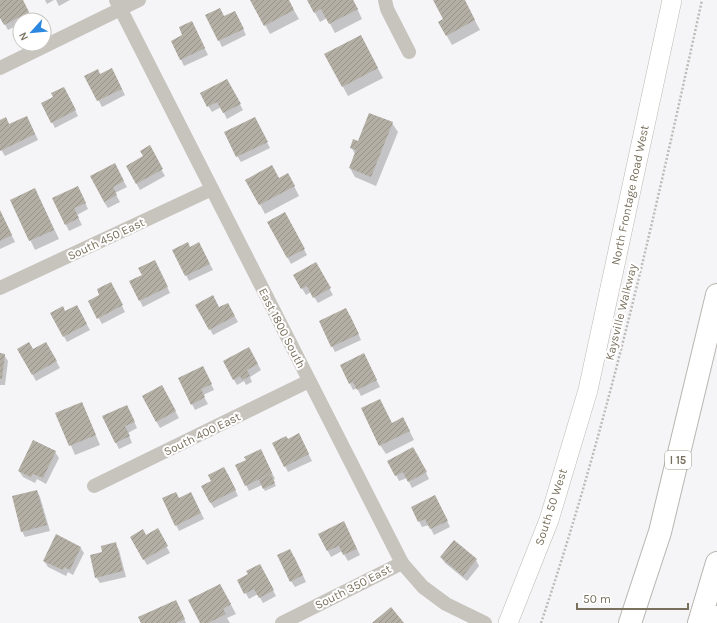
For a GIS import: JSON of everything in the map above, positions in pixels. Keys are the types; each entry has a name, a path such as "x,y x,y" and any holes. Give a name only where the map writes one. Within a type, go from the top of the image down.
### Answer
{"highway":[{"name":"I 15","path":"630,623 660,532 717,295"},
{"path":"698,623 717,563"},
{"path":"715,623 717,617"}],"street":[{"path":"0,68 118,5 139,0"},
{"path":"385,0 387,9 409,52"},
{"name":"North Frontage Road West","path":"588,390 672,0"},
{"name":"East 1800 South","path":"118,5 402,563 423,587 446,604 485,623"},
{"name":"South 450 East","path":"0,288 212,189"},
{"name":"South 400 East","path":"94,486 309,381"},
{"name":"South 50 West","path":"508,623 549,520 588,390"},
{"name":"South 350 East","path":"282,623 402,563"}],"path":[{"name":"Kaysville Walkway","path":"541,623 609,402 666,166 702,0"}],"building":[{"path":"0,0 23,0 29,12 12,12 12,21 4,25 0,18"},
{"path":"250,0 289,0 294,10 264,26"},
{"path":"307,0 353,0 358,9 329,24 321,9 314,13"},
{"path":"433,0 465,0 475,20 446,36 438,22 443,19"},
{"path":"220,8 224,16 235,11 244,29 218,41 205,15"},
{"path":"192,21 205,48 180,60 171,41 182,35 179,27"},
{"path":"361,35 378,68 342,87 324,54"},
{"path":"112,68 122,89 97,101 84,76 98,69 100,74"},
{"path":"227,79 241,104 223,113 217,102 207,107 200,93"},
{"path":"64,87 76,110 51,123 41,103 53,97 51,93"},
{"path":"369,113 393,122 371,177 349,168 356,150 350,148 353,139 358,141"},
{"path":"27,116 35,134 0,151 0,120 6,117 9,124"},
{"path":"255,117 268,142 236,157 224,132"},
{"path":"150,145 163,169 136,184 126,166 143,156 140,151"},
{"path":"115,163 124,181 113,187 117,195 104,202 90,176"},
{"path":"272,165 279,178 288,173 295,186 259,205 245,180"},
{"path":"78,186 86,203 74,208 79,218 65,225 52,198"},
{"path":"35,188 54,230 29,241 10,200"},
{"path":"0,210 12,235 0,241"},
{"path":"285,212 305,249 287,258 267,222"},
{"path":"188,242 190,247 199,242 210,264 185,276 172,250"},
{"path":"155,260 168,287 139,301 129,281 142,275 138,268"},
{"path":"316,262 331,288 313,298 307,286 301,289 293,275"},
{"path":"111,282 123,305 97,319 88,301 99,295 97,289"},
{"path":"213,295 219,307 228,303 235,316 209,330 195,305"},
{"path":"77,305 87,324 63,337 50,313 63,306 65,311"},
{"path":"346,308 359,334 331,347 319,321"},
{"path":"29,342 33,349 46,342 57,361 32,375 17,349"},
{"path":"249,347 258,364 247,370 250,376 242,380 240,376 233,380 223,361"},
{"path":"0,353 5,354 2,379 0,379"},
{"path":"364,353 377,380 357,390 353,382 349,384 340,365"},
{"path":"203,366 212,384 201,389 205,397 191,405 178,378"},
{"path":"162,385 176,411 156,422 142,396"},
{"path":"380,399 392,423 403,417 410,431 379,446 361,408"},
{"path":"82,402 96,435 69,446 55,413"},
{"path":"127,405 135,422 125,426 130,436 115,443 102,416"},
{"path":"299,433 309,454 284,467 272,443 286,436 288,439"},
{"path":"33,440 56,451 43,478 33,474 31,477 18,471"},
{"path":"413,447 427,472 408,482 403,472 395,476 387,461"},
{"path":"261,449 272,473 245,486 235,465 246,460 244,457"},
{"path":"224,467 236,490 210,503 201,486 211,481 208,475"},
{"path":"271,474 275,483 263,489 259,480"},
{"path":"37,490 47,525 21,532 12,496"},
{"path":"176,492 179,498 191,492 201,513 175,526 162,498"},
{"path":"435,495 448,521 430,529 425,519 418,522 411,507"},
{"path":"344,521 357,549 343,555 339,546 327,551 318,534"},
{"path":"158,528 168,546 143,560 130,537 143,529 146,535"},
{"path":"56,534 81,547 70,570 64,567 63,570 43,561"},
{"path":"454,540 477,559 463,576 440,557"},
{"path":"116,542 123,571 95,578 90,555 102,552 101,546"},
{"path":"290,549 303,575 290,582 277,555"},
{"path":"260,564 274,590 259,598 254,589 244,594 237,580 248,574 246,571"},
{"path":"220,584 231,604 223,609 226,614 208,623 200,623 188,600"},
{"path":"176,600 185,619 176,623 141,623 138,617"},
{"path":"391,607 404,623 372,623"}]}
